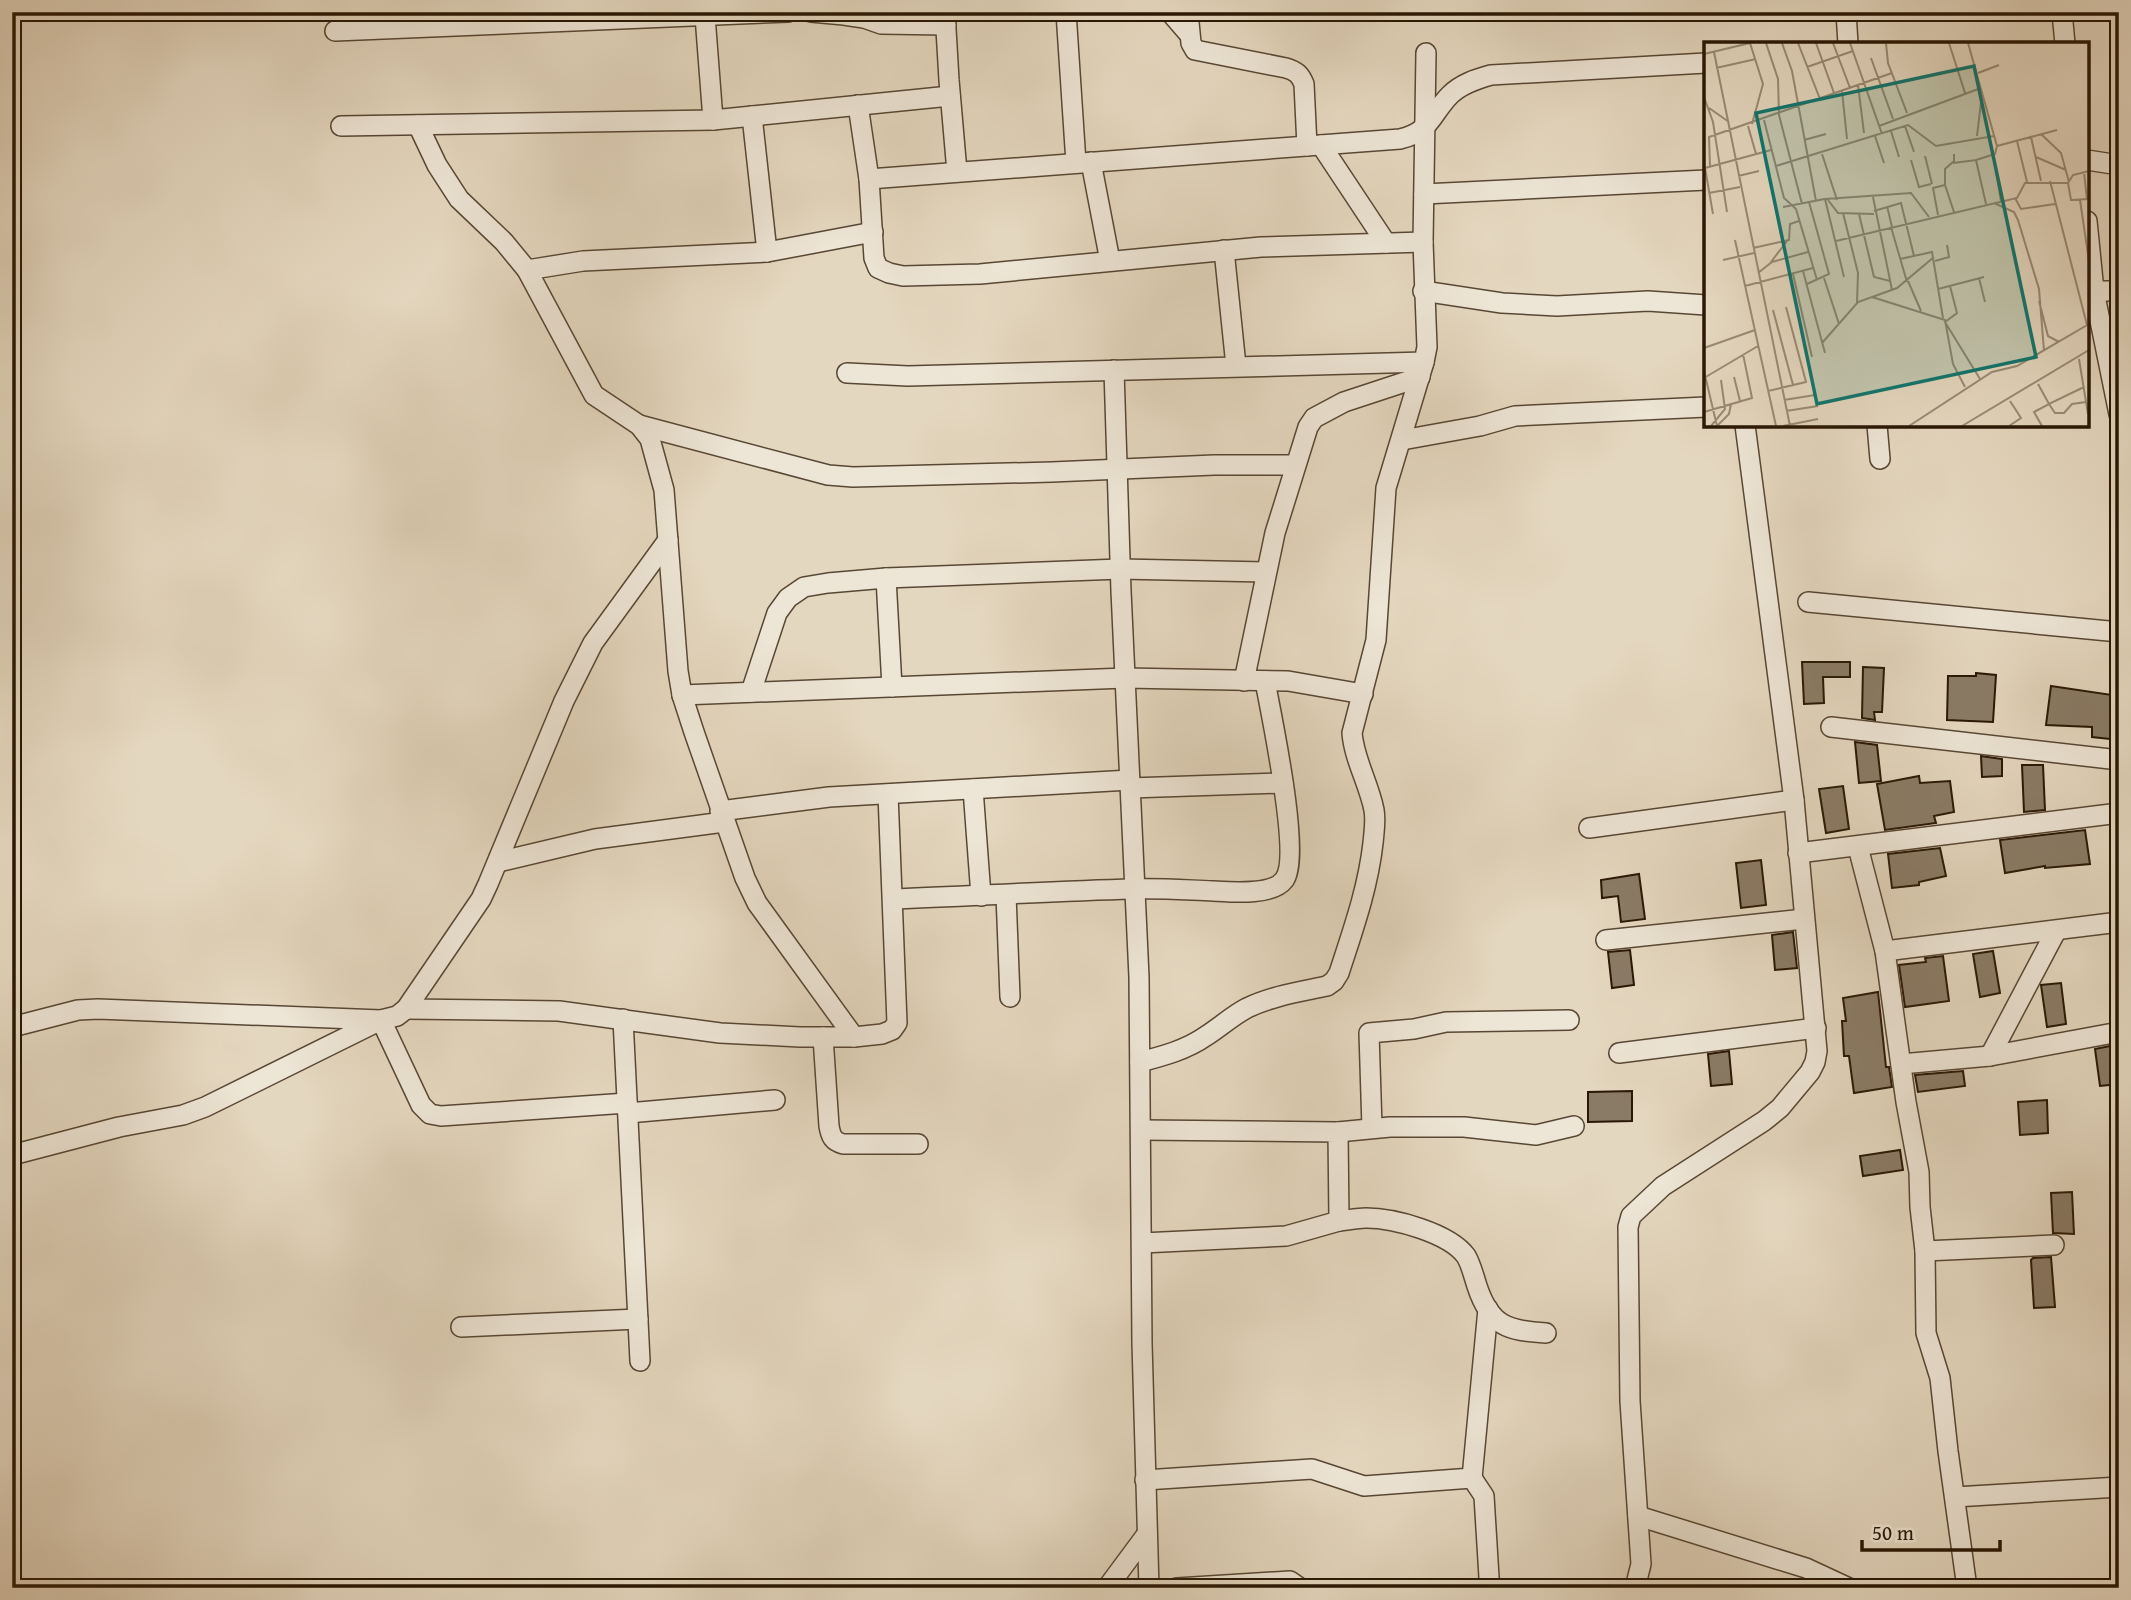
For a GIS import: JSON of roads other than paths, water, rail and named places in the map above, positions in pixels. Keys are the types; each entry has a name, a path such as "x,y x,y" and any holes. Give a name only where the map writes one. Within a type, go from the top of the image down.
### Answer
{"street":[{"path":"335,31 387,21 705,16 788,12"},
{"path":"811,12 864,18 881,24 946,19 957,172"},
{"path":"1066,12 1084,162 1110,261"},
{"path":"1170,12 1189,34"},
{"path":"1188,12 1189,34 1195,50 1286,68 1300,75 1304,84 1314,145 1386,243"},
{"path":"1846,12 1848,42"},
{"path":"2062,12 2065,42"},
{"path":"705,16 713,120"},
{"path":"1140,1062 1186,1047 1238,1013 1269,998 1326,986 1334,981 1363,901 1375,823 1352,733 1376,640 1386,488 1427,347 1423,290 1426,53"},
{"path":"869,179 1400,139 1410,137 1426,127 1454,92 1476,79 1491,75 1704,63"},
{"path":"341,127 713,120 950,96"},
{"path":"858,105 869,179 874,258 878,268 889,273 903,276 980,274 1224,250 1423,242"},
{"path":"752,116 767,252"},
{"path":"418,125 437,165 459,199 504,242 527,270 594,395 639,425 650,439 664,490 682,695 722,816 744,878 757,903 854,1037"},
{"path":"2089,160 2119,165"},
{"path":"1424,194 1704,180"},
{"path":"527,270 583,261 767,252 873,232"},
{"path":"1224,250 1236,366"},
{"path":"2089,256 2091,291 2119,414"},
{"path":"1423,290 1502,303 1557,306 1648,301 1704,304"},
{"path":"2091,291 2119,291"},
{"path":"847,373 908,376 1236,366 1422,370"},
{"path":"1114,370 1139,977 1145,1480 1149,1588"},
{"path":"1244,681 1275,533 1308,427 1314,418 1344,402 1422,370"},
{"path":"1402,440 1480,426 1515,416 1704,407"},
{"path":"639,425 828,475 853,477 1214,465 1295,465"},
{"path":"1635,1588 1642,1564 1630,1401 1628,1227 1631,1216 1663,1186 1780,1108 1815,1062 1816,1028 1794,800 1745,427"},
{"path":"1877,427 1880,459"},
{"path":"12,1155 119,1127 183,1115 205,1107 381,1020 397,1016 406,1009 481,899 582,662 668,540"},
{"path":"751,692 777,613 788,598 804,587 886,578 1121,569 1266,572"},
{"path":"886,578 892,687"},
{"path":"1808,602 2119,632"},
{"path":"682,695 1125,678 1288,681 1363,694"},
{"path":"893,899 1135,889 1240,892 1279,886 1285,880 1289,860 1286,800 1265,681"},
{"path":"1830,727 2119,760"},
{"path":"498,862 595,839 829,797 1130,784 1283,783"},
{"path":"973,789 981,895"},
{"path":"406,1009 558,1011 720,1033 854,1037 892,1030 897,1023 888,794"},
{"path":"1589,828 1794,800"},
{"path":"1798,853 2119,813"},
{"path":"1858,847 1885,951 1906,1102 1919,1172 1925,1251 1926,1333 1940,1378 1967,1588"},
{"path":"1006,895 1010,998"},
{"path":"1606,940 1804,919"},
{"path":"1885,951 2119,922"},
{"path":"1990,1056 2056,931"},
{"path":"12,1027 78,1010 98,1009 381,1020"},
{"path":"623,1019 640,1361"},
{"path":"381,1020 421,1105 430,1114 775,1100"},
{"path":"1372,1128 1369,1033 1414,1029 1446,1022 1569,1020"},
{"path":"1619,1053 1816,1028"},
{"path":"1901,1063 1990,1056 2119,1032"},
{"path":"823,1037 829,1126 835,1141 843,1144 918,1144"},
{"path":"1141,1130 1338,1132 1372,1128 1464,1127 1536,1135 1574,1126"},
{"path":"1338,1132 1339,1221"},
{"path":"1142,1243 1286,1236 1339,1221 1365,1218 1388,1220 1437,1235 1454,1244 1467,1257 1481,1298 1496,1320 1517,1331 1546,1333"},
{"path":"1925,1251 2054,1245"},
{"path":"1488,1309 1472,1478 1484,1496 1488,1588"},
{"path":"461,1327 638,1319"},
{"path":"1145,1480 1312,1469 1364,1486 1472,1478"},
{"path":"1955,1497 2119,1487"},
{"path":"1638,1516 1806,1568 1849,1588"},
{"path":"1107,1588 1147,1534"},
{"path":"1177,1588 1290,1581 1300,1588"}]}
